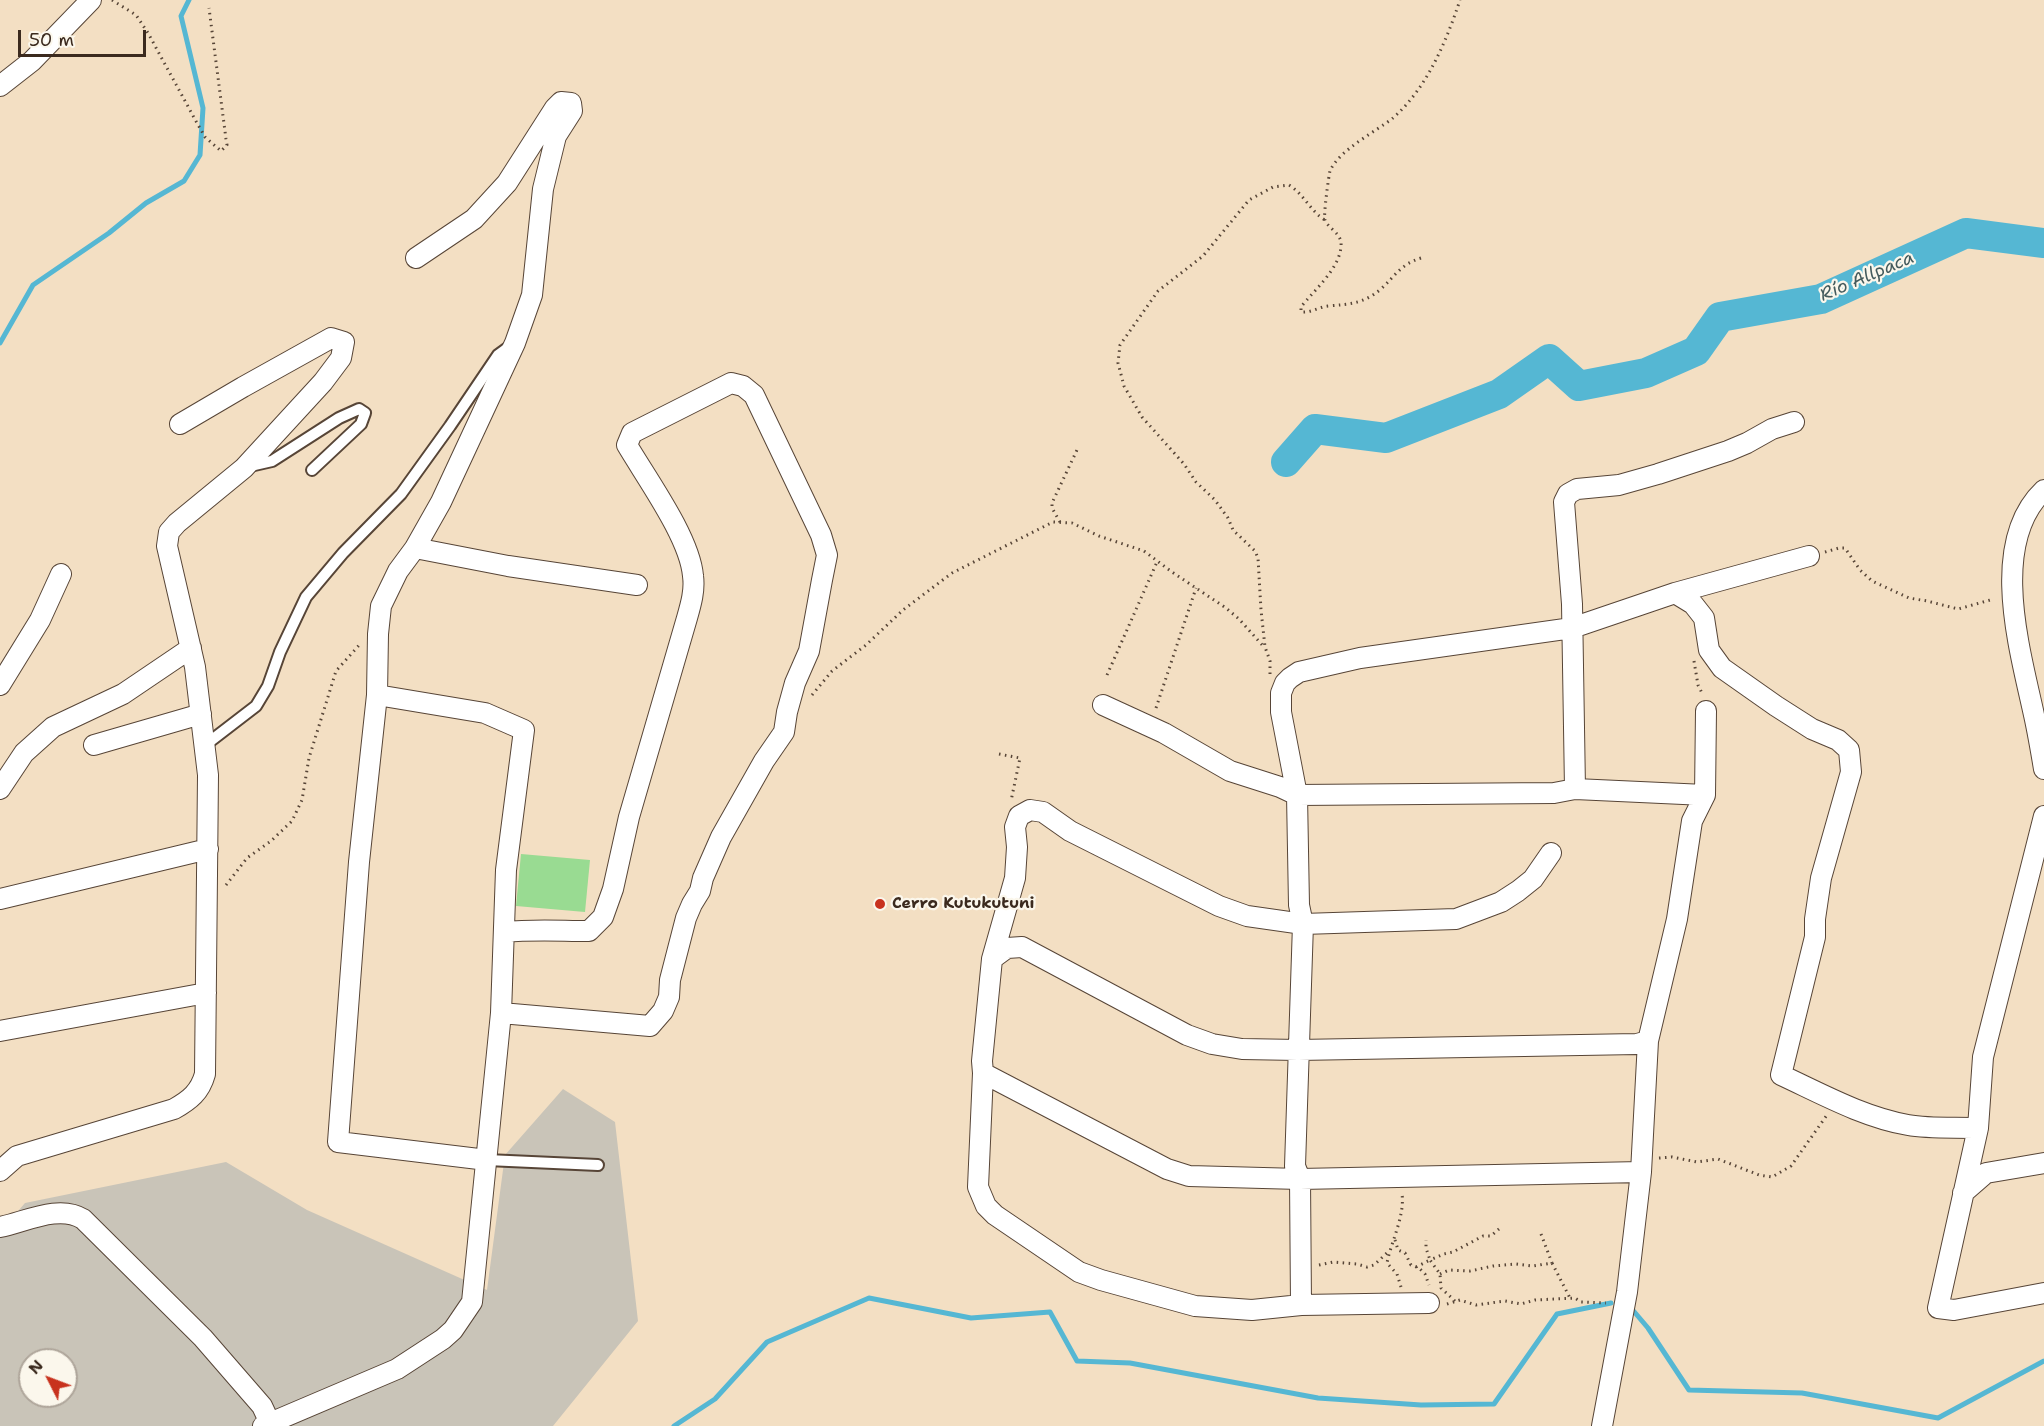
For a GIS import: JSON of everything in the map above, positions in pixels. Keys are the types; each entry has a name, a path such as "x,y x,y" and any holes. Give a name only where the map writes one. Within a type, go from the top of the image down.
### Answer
{"street":[{"path":"0,86 32,61 92,0"},
{"path":"416,258 474,219 507,183 555,108 561,102 571,103 572,111 556,136 543,189 532,296 515,343 441,502 415,548 398,571 381,606 377,695 359,862 338,1142 487,1160"},
{"path":"0,1171 17,1156 174,1109 189,1100 202,1084 205,1074 208,775 191,648 167,546 169,532 244,468 323,382 341,358 344,342 332,338 180,424"},
{"path":"501,1013 650,1026 663,1011 669,998 670,980 686,918 700,891 703,878 718,844 764,761 784,732 786,712 795,683 809,651 827,555 821,535 754,395 743,386 731,383 632,433 628,439 627,444 682,537 693,576 693,596 629,817 613,889 603,917 589,931 531,929 505,932"},
{"path":"1575,789 1572,604 1564,502 1568,494 1577,489 1619,485 1658,474 1728,451 1772,429 1794,422"},
{"path":"2044,490 2030,505 2021,525 2012,586 2023,667 2035,716 2044,769"},
{"path":"415,548 508,566 637,585"},
{"path":"1301,1305 1300,1179 1295,1166 1303,924 1299,905 1297,795 1281,712 1281,693 1285,683 1299,672 1360,658 1572,628 1675,593 1809,556"},
{"path":"0,685 40,620 61,574"},
{"path":"1675,593 1693,604 1704,618 1709,650 1722,668 1776,706 1812,729 1838,740 1849,750 1851,772 1821,878 1815,919 1815,937 1782,1075 1881,1119 1910,1126 1978,1128"},
{"path":"0,789 24,753 53,727 123,694 191,648"},
{"path":"0,1227 53,1214 70,1213 83,1219 203,1338 262,1406 266,1425 397,1369 453,1330 472,1302 501,1013 506,870 524,730 485,713 377,695"},
{"path":"1103,705 1164,733 1230,771 1297,795 1554,794 1575,789 1705,795"},
{"path":"1602,1426 1625,1301 1641,1172 1648,1041 1677,919 1692,821 1705,795 1706,711"},
{"path":"94,745 201,714"},
{"path":"1429,1303 1301,1305 1252,1310 1194,1306 1079,1272 995,1215 986,1206 978,1187 982,1061 992,959 1015,878 1017,847 1015,827 1018,816 1030,810 1042,812 1070,831 1219,906 1246,916 1303,924 1456,919 1501,902 1518,891 1533,879 1551,853"},
{"path":"2044,816 1983,1057 1978,1128 1938,1308 1954,1310 2044,1293"},
{"path":"0,899 208,849"},
{"path":"992,959 1006,948 1022,947 1187,1035 1212,1044 1242,1049 1637,1044 1648,1041"},
{"path":"0,1031 206,993"},
{"path":"983,1073 1167,1169 1189,1176 1300,1179 1641,1172"},
{"path":"1963,1192 1986,1173 2044,1163"}],"lane":[{"path":"204,746 256,706 268,686 280,652 306,597 343,553 401,494 498,355 515,343"},
{"path":"244,468 272,461 339,418 359,409 365,413 361,424 312,470"},
{"path":"487,1160 598,1165"}],"path":[{"path":"112,0 136,15 205,137 221,151 226,145 209,8"},
{"path":"1324,220 1330,171 1341,156 1392,118 1413,94 1439,54 1460,0"},
{"path":"1281,693 1273,690 1270,682 1270,661 1265,647 1257,577 1258,558 1255,551 1236,535 1228,518 1215,500 1196,482 1184,464 1142,417 1128,395 1120,374 1120,345 1151,300 1166,284 1199,260 1249,201 1274,187 1289,185 1337,234 1341,242 1334,266 1317,291 1301,307 1301,312 1309,313 1327,306 1347,306 1360,303 1382,288 1400,268 1421,258"},
{"path":"1060,522 1052,508 1052,503 1077,450"},
{"path":"810,696 832,671 866,645 903,610 952,573 992,555 1042,526 1060,522 1072,523 1099,536 1144,551 1239,619 1265,647"},
{"path":"1809,556 1845,548 1860,570 1872,581 1909,598 1958,609 1990,601 2000,589 2012,586"},
{"path":"1107,675 1157,562"},
{"path":"1156,708 1196,588"},
{"path":"207,908 247,858 271,841 292,821 302,800 309,758 336,671 366,638 378,634"},
{"path":"999,754 1020,758 1011,797 1011,811 1015,827"},
{"path":"1641,1172 1659,1158 1672,1156 1690,1162 1718,1159 1759,1175 1772,1177 1787,1169 1798,1158 1821,1125 1834,1100"},
{"path":"1316,1261 1319,1265 1329,1262 1367,1267 1377,1263 1395,1240 1402,1201 1401,1177"},
{"path":"1416,1267 1453,1252 1483,1236 1491,1236 1499,1229"},
{"path":"1541,1234 1552,1263 1570,1298"},
{"path":"1395,1240 1398,1250 1405,1252 1411,1265 1425,1274 1430,1288 1429,1303 1448,1304 1465,1300 1476,1305 1505,1301 1521,1304 1534,1300 1570,1298 1581,1302 1625,1301"},
{"path":"1426,1240 1430,1260 1440,1274 1441,1288 1455,1301"},
{"path":"1389,1250 1387,1263 1398,1278 1400,1303"},
{"path":"1440,1274 1449,1270 1470,1271 1493,1266 1516,1264 1533,1266 1552,1263"}],"shaded area":[{"path":"563,1089 615,1122 638,1321 553,1426 0,1426 0,1232 25,1203 226,1162 307,1210 487,1290 505,1155"}],"green space":[{"path":"521,854 590,860 585,912 516,906"}],"waterway":[{"path":"0,343 33,285 109,233 146,203 184,181 200,155 203,108 181,16 189,0"},
{"name":"Río Allpaca","path":"1286,462 1315,429 1386,438 1499,394 1549,359 1579,386 1646,373 1696,351 1720,317 1821,299 1966,233 2044,243"},
{"path":"674,1426 715,1399 767,1342 869,1298 971,1318 1050,1312 1077,1361 1130,1363 1318,1398 1421,1405 1494,1404 1557,1314 1611,1303"},
{"path":"1631,1308 1648,1328 1689,1390 1802,1393 1938,1418 2044,1361"}],"place":[{"name":"Cerro Kutukutuni","path":"880,904"}]}
